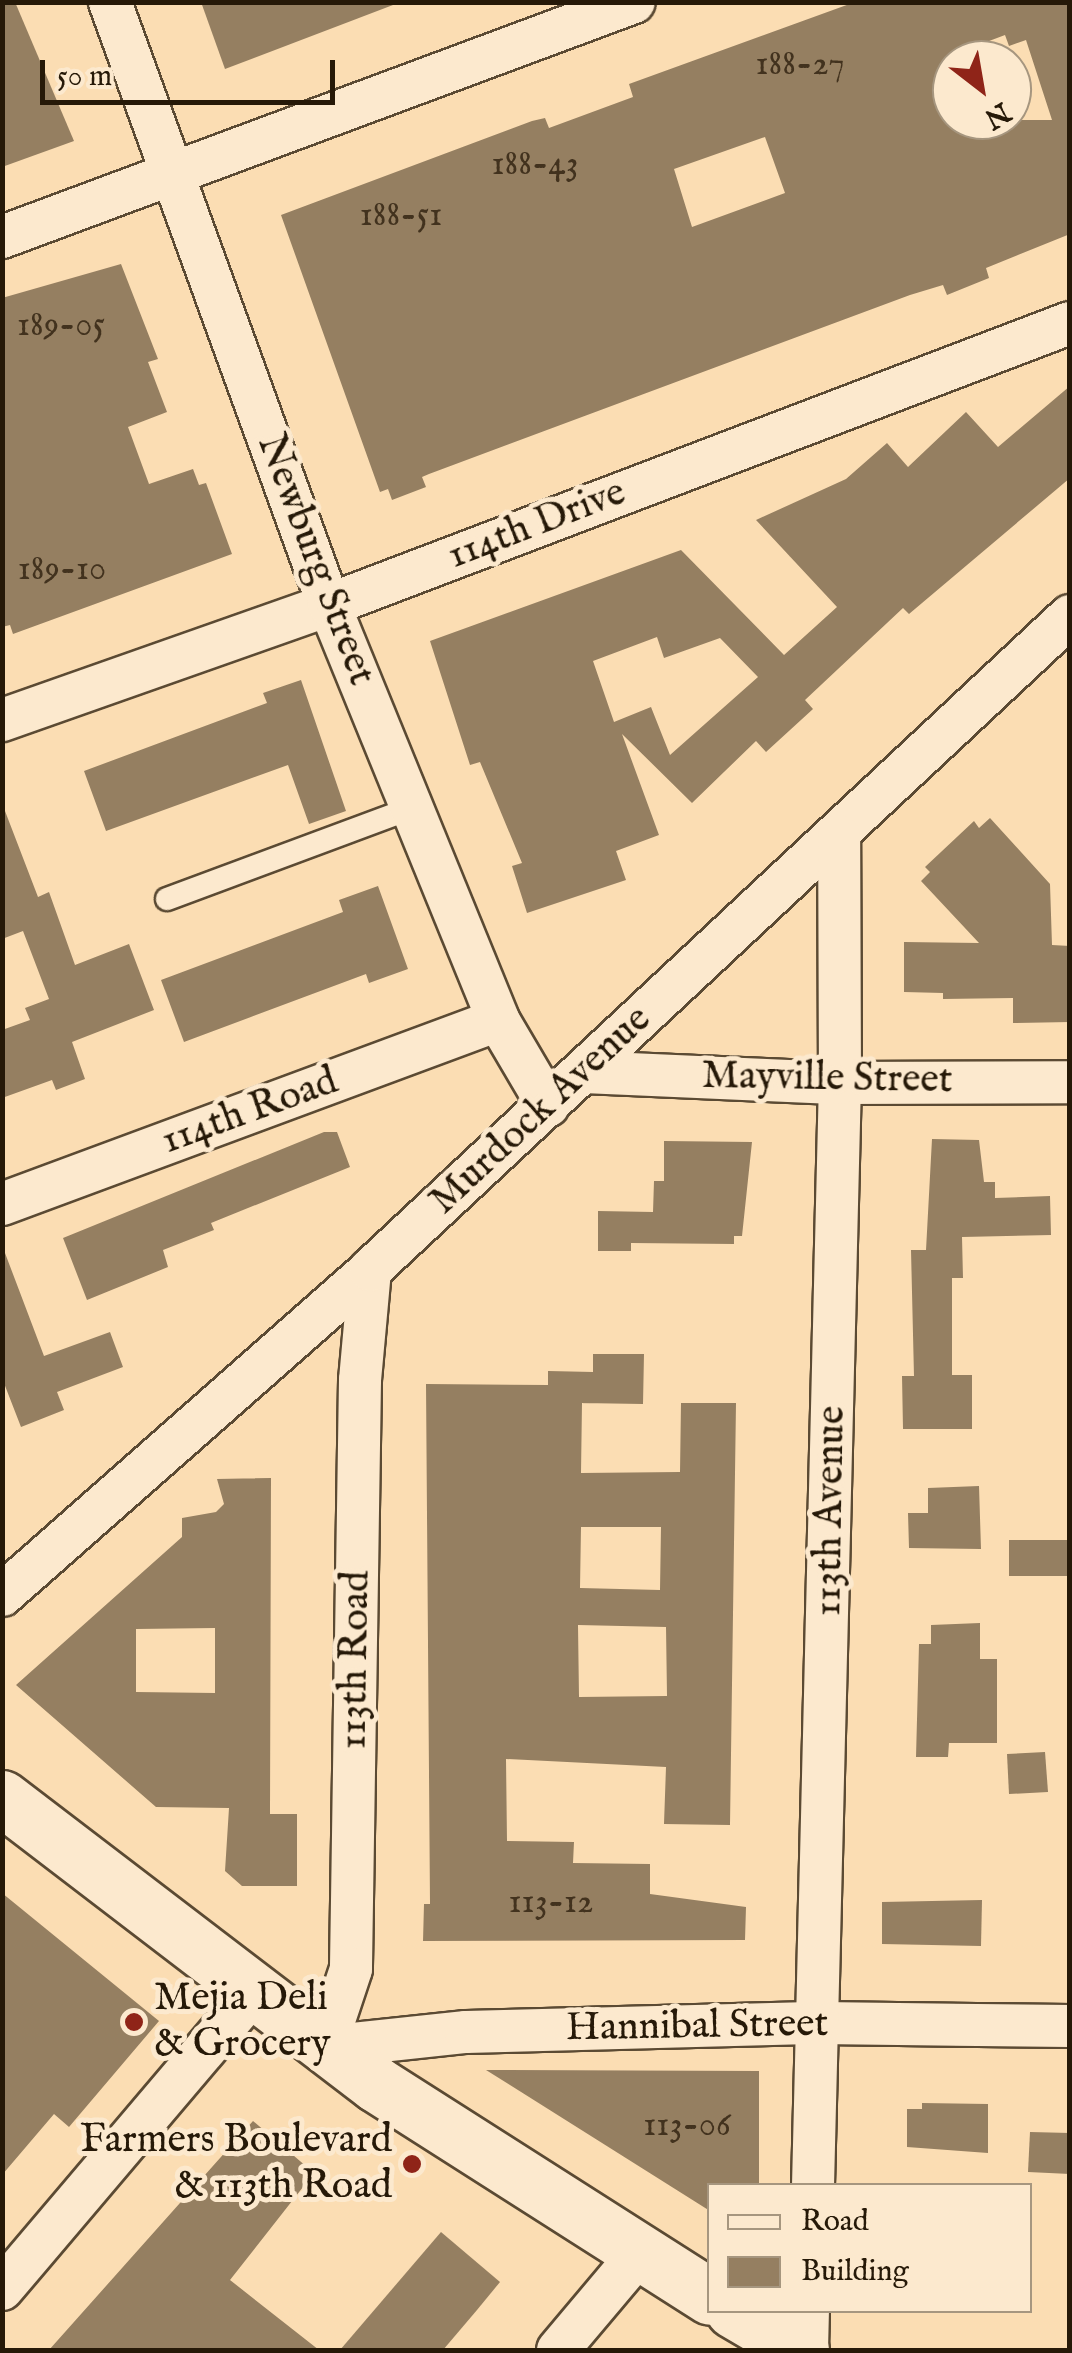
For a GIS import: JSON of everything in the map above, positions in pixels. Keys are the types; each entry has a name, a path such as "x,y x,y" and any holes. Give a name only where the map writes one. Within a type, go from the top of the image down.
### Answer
{"main road":[{"path":"2,1798 325,2047 638,2255 707,2295"},
{"path":"738,2313 804,2350"}],"street":[{"name":"Newburg Street","path":"110,2 329,605 498,1020 548,1105"},
{"path":"2,237 634,2"},
{"name":"114th Drive","path":"2,720 329,605 1070,323"},
{"name":"Murdock Avenue","path":"6,1582 370,1270 839,836 1070,616"},
{"name":"113th Avenue","path":"813,2183 840,1083 839,836"},
{"name":"114th Road","path":"2,1204 498,1020"},
{"name":"Mayville Street","path":"584,1072 840,1083 1070,1082"},
{"name":"113th Road","path":"325,2047 351,1970 360,1380 370,1270"},
{"path":"2,2289 254,1992"},
{"name":"Hannibal Street","path":"325,2047 429,2033 820,2024 1070,2026"},
{"path":"558,2350 638,2255"},
{"path":"804,2350 808,2313"}],"lane":[{"path":"168,899 412,808"}],"building":[{"path":"2,2 15,2 74,141 2,167"},
{"path":"201,2 393,2 393,5 225,69"},
{"path":"855,2 1070,2 1070,234 986,268 989,278 947,295 943,285 910,295 429,474 422,477 426,487 392,500 388,489 380,492 281,215 532,121 545,118 549,128 633,97 629,84","holes":["765,137 785,193 692,227 674,169"]},
{"path":"121,264 158,359 148,362 167,412 128,427 149,484 193,469 199,485 206,483 232,554 13,634 10,625 2,627 2,298"},
{"path":"1070,386 1070,478 909,614 903,608 805,700 813,709 766,752 756,741 692,803 622,734 659,835 616,851 626,880 527,913 512,866 522,863 480,762 470,765 430,641 681,550 784,655 837,607 756,520 846,479 887,443 908,467 966,412 998,447","holes":["657,637 664,658 720,638 758,677 670,755 651,707 614,722 593,661"]},
{"path":"301,680 346,811 309,824 288,765 106,831 84,771 267,703 263,693"},
{"path":"5,811 38,897 49,892 75,965 129,944 154,1010 72,1042 85,1079 56,1090 52,1080 2,1098 2,1030 30,1020 25,1008 49,999 23,931 2,939"},
{"path":"990,818 1050,884 1052,945 1070,946 1070,1022 1013,1023 1013,998 943,999 943,993 904,992 904,942 979,943 921,881 930,872 925,867 974,821 979,828"},
{"path":"378,886 408,969 369,983 366,974 184,1042 161,980 343,912 339,900"},
{"path":"324,1132 337,1132 350,1167 211,1223 214,1230 163,1250 168,1267 87,1300 63,1238"},
{"path":"932,1139 979,1140 984,1182 995,1182 995,1198 1050,1196 1051,1235 962,1237 963,1278 952,1278 952,1375 972,1375 972,1429 903,1429 902,1376 914,1376 911,1250 926,1250"},
{"path":"664,1141 752,1142 742,1236 734,1236 734,1244 631,1243 631,1251 598,1251 598,1211 653,1212 654,1181 664,1181"},
{"path":"5,1253 44,1356 110,1332 123,1367 57,1392 64,1410 21,1427 2,1378"},
{"path":"593,1354 644,1354 643,1404 582,1403 581,1473 680,1472 681,1403 736,1403 730,1825 664,1824 666,1767 506,1759 507,1841 574,1842 573,1863 650,1864 650,1894 746,1907 745,1940 423,1941 424,1904 430,1904 426,1384 548,1385 548,1371 593,1372","holes":["581,1527 661,1527 660,1590 580,1588","578,1625 666,1627 667,1696 579,1697"]},
{"path":"271,1478 270,1814 297,1814 297,1886 242,1886 225,1871 229,1808 156,1807 16,1685 182,1537 182,1518 216,1512 224,1504 217,1479","holes":["215,1628 215,1693 136,1692 136,1629"]},
{"path":"979,1486 981,1549 909,1548 908,1513 928,1513 928,1488"},
{"path":"1009,1540 1070,1540 1070,1576 1009,1576"},
{"path":"980,1623 980,1659 997,1659 997,1743 949,1743 948,1757 916,1757 919,1644 931,1644 931,1625"},
{"path":"1045,1752 1048,1792 1009,1794 1007,1754"},
{"path":"2,1893 159,2021 69,2127 54,2114 2,2175"},
{"path":"982,1900 981,1946 882,1944 882,1902"},
{"path":"486,2070 759,2071 759,2183 707,2183 707,2209"},
{"path":"922,2103 988,2104 988,2153 907,2147 907,2109 922,2109"},
{"path":"253,2121 314,2173 230,2280 319,2350 49,2350"},
{"path":"1030,2132 1070,2133 1070,2174 1028,2172"},
{"path":"441,2232 500,2282 443,2350 340,2350"}],"place":[{"name":"Mejia Deli & Grocery","path":"134,2022"},
{"name":"Farmers Boulevard & 113th Road","path":"412,2164"}]}
